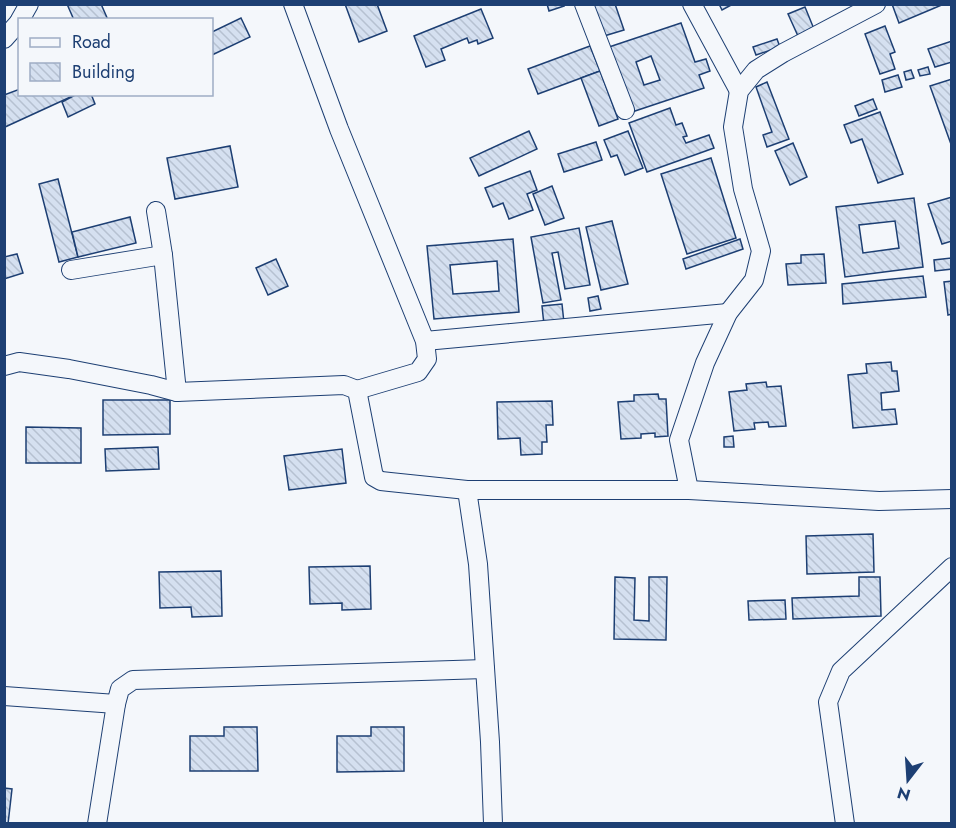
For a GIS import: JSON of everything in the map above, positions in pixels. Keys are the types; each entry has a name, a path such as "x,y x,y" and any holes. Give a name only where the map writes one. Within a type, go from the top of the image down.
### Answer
{"street":[{"path":"21,18 29,4"},
{"path":"4,366 20,362 69,369 177,392 320,385 344,385 357,390 418,372 427,359 424,342 339,129 293,4"},
{"path":"584,4 625,110"},
{"path":"692,4 739,91"},
{"path":"689,490 679,440 705,363 728,313 754,280 761,251 743,189 733,127 739,91 756,70 783,53 876,4"},
{"path":"4,39 18,22"},
{"path":"156,211 163,255 177,392"},
{"path":"71,270 163,255"},
{"path":"424,342 728,313"},
{"path":"357,390 374,477 381,481 467,490 689,490 879,501 951,499"},
{"path":"467,490 478,564 493,824"},
{"path":"845,824 828,702 841,671 951,567"},
{"path":"97,824 116,704 120,689 133,680 485,669"},
{"path":"4,696 116,704"}],"building":[{"path":"67,4 101,4 107,18 73,18"},
{"path":"345,4 377,4 387,31 359,42"},
{"path":"547,4 563,4 564,6 549,11"},
{"path":"593,4 615,4 624,30 604,36"},
{"path":"719,4 733,4 722,10"},
{"path":"892,4 944,4 899,23"},
{"path":"805,7 814,29 798,36 788,14"},
{"path":"481,9 493,38 478,44 477,40 469,43 467,38 441,49 445,60 426,67 414,36"},
{"path":"241,18 250,37 213,55 213,32"},
{"path":"681,23 695,62 706,59 710,71 699,75 704,88 632,112 609,47","holes":["651,56 660,80 644,85 636,62"]},
{"path":"885,26 895,52 890,54 895,69 880,74 865,34"},
{"path":"777,39 780,47 756,55 753,47"},
{"path":"952,41 952,62 935,67 928,49"},
{"path":"590,46 600,71 538,94 528,69"},
{"path":"928,67 930,74 920,76 918,70"},
{"path":"911,70 914,78 906,80 904,72"},
{"path":"600,71 618,119 599,126 581,78"},
{"path":"898,75 902,87 885,92 882,80"},
{"path":"952,79 952,147 930,86"},
{"path":"767,82 789,139 767,147 763,135 772,132 756,87"},
{"path":"18,90 18,96 73,96 5,127 4,95"},
{"path":"73,96 92,96 95,104 68,117 62,102"},
{"path":"873,99 877,109 859,116 855,106"},
{"path":"670,108 676,125 682,123 687,136 683,137 686,143 709,135 714,148 647,172 629,123"},
{"path":"880,112 903,174 878,183 862,139 851,143 844,125"},
{"path":"529,131 537,149 479,176 470,158"},
{"path":"628,131 643,168 625,175 617,155 611,157 604,140"},
{"path":"596,142 602,160 564,172 558,154"},
{"path":"793,143 807,177 790,185 775,151"},
{"path":"230,146 238,187 175,199 167,158"},
{"path":"711,158 736,238 687,254 661,174"},
{"path":"530,171 537,190 527,194 533,210 509,219 503,203 493,207 485,188"},
{"path":"58,179 78,257 59,262 39,184"},
{"path":"552,186 564,218 545,225 533,194"},
{"path":"952,197 952,241 942,244 928,204"},
{"path":"914,198 923,267 845,277 836,207","holes":["895,221 899,248 863,253 859,225"]},
{"path":"130,217 136,243 78,257 72,232"},
{"path":"612,221 628,284 601,290 586,227"},
{"path":"579,228 590,285 565,289 558,252 552,253 561,300 543,303 531,237"},
{"path":"513,239 519,312 434,319 427,246","holes":["497,261 499,291 453,294 450,265"]},
{"path":"740,239 743,249 686,269 683,259"},
{"path":"17,254 23,273 4,279 4,257"},
{"path":"824,254 826,283 788,285 786,264 801,263 801,255"},
{"path":"951,258 952,269 935,271 934,260"},
{"path":"276,259 288,286 268,295 256,268"},
{"path":"923,276 926,297 843,304 842,284"},
{"path":"952,281 952,314 948,315 944,282"},
{"path":"598,296 601,309 590,311 588,298"},
{"path":"562,304 564,323 544,325 542,306"},
{"path":"891,362 892,371 897,371 899,391 881,393 882,410 895,409 897,424 853,428 848,375 867,373 866,364"},
{"path":"766,382 767,387 781,386 786,426 769,427 768,422 754,423 755,429 734,431 729,392 747,390 746,384"},
{"path":"658,394 659,399 666,399 668,436 655,437 655,433 641,434 641,438 621,439 618,402 634,401 634,395"},
{"path":"103,400 170,400 170,434 103,435"},
{"path":"552,401 553,425 546,425 547,442 542,442 542,454 521,455 520,438 498,439 497,402"},
{"path":"26,427 81,428 81,463 26,463"},
{"path":"733,436 734,447 724,447 724,437"},
{"path":"158,447 159,469 106,471 105,449"},
{"path":"342,449 346,483 289,490 284,456"},
{"path":"873,534 874,572 807,574 806,536"},
{"path":"370,566 371,609 342,610 342,603 310,604 309,567"},
{"path":"221,571 222,616 192,617 191,607 160,608 159,572"},
{"path":"615,577 635,578 634,620 649,621 649,577 667,577 666,640 614,639"},
{"path":"859,577 880,577 881,616 793,619 792,598 859,596"},
{"path":"785,600 786,619 749,620 748,601"},
{"path":"224,727 257,727 258,771 190,771 190,736 224,736"},
{"path":"371,727 404,727 404,771 337,772 337,736 371,736"},
{"path":"4,788 12,789 8,824 4,824"}]}
